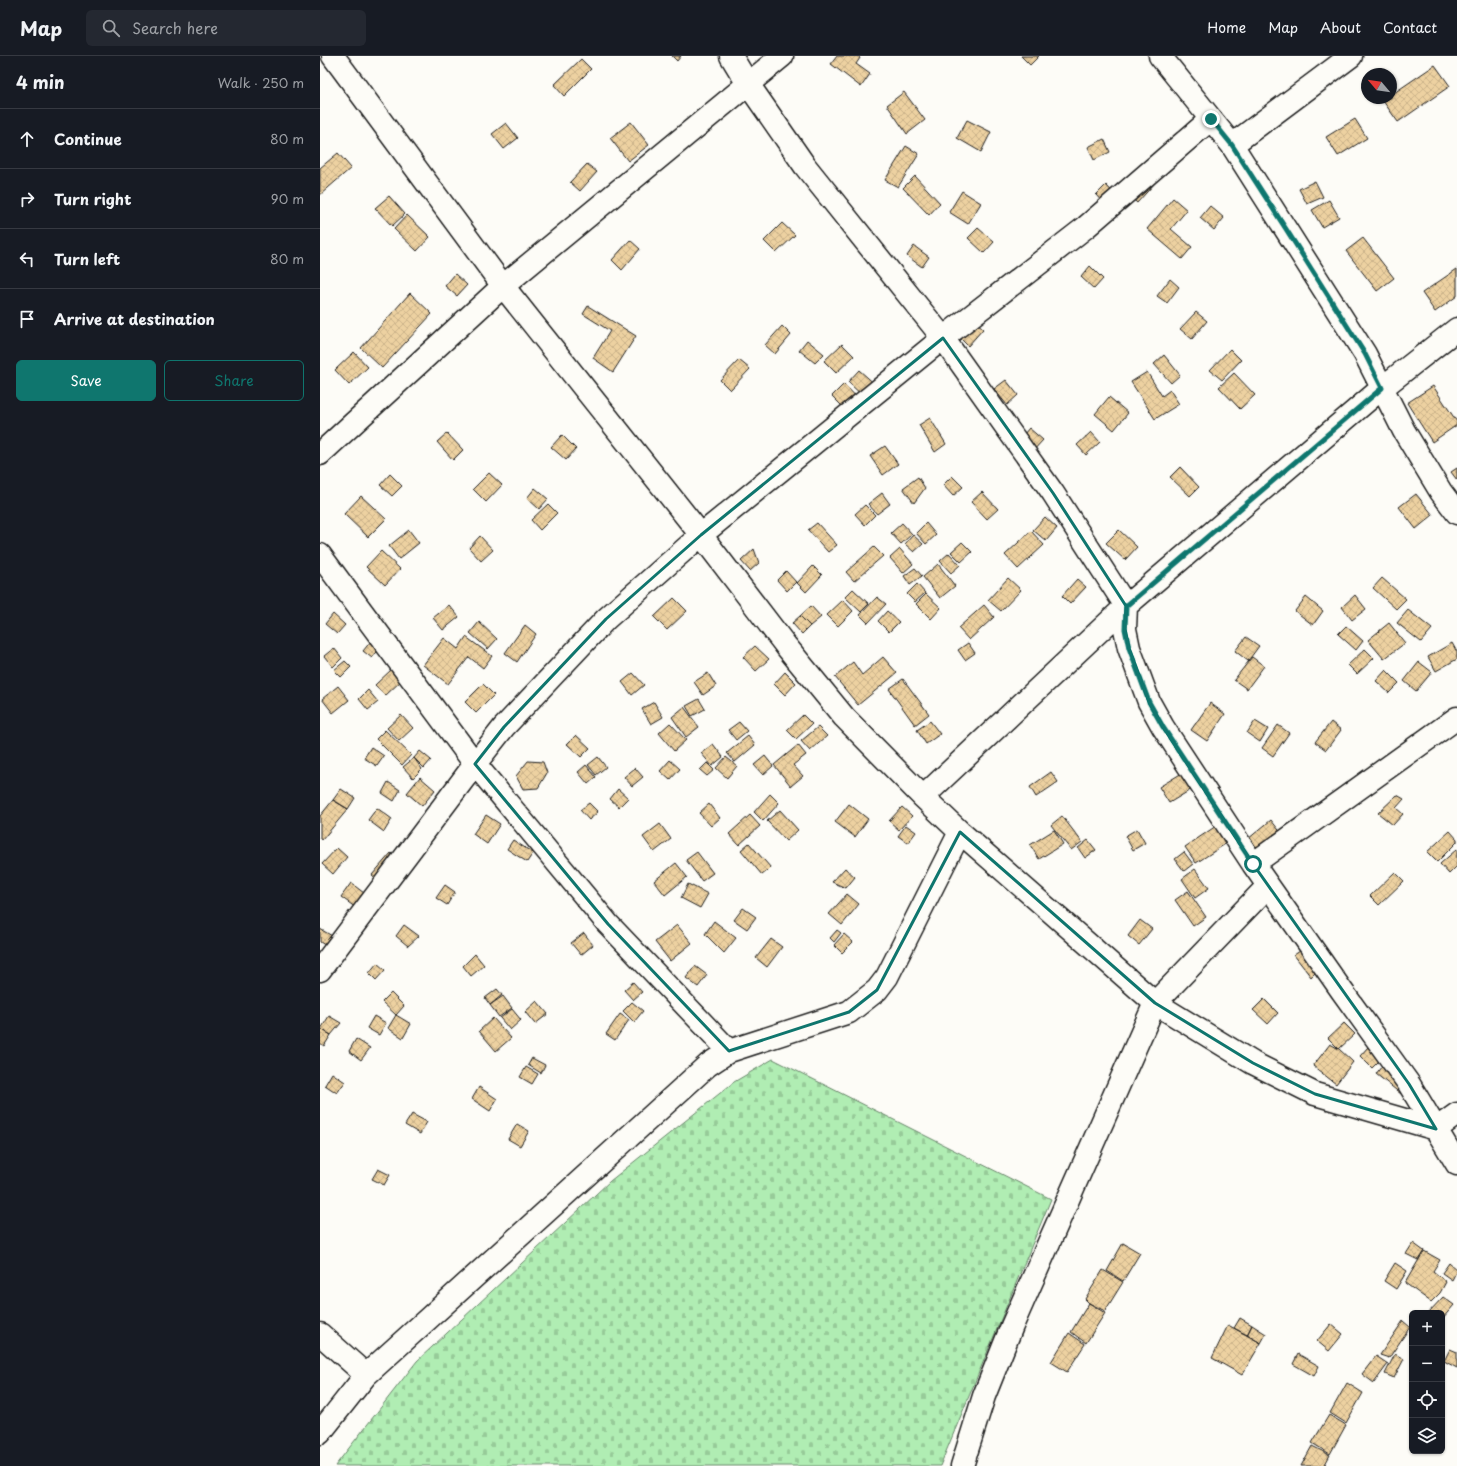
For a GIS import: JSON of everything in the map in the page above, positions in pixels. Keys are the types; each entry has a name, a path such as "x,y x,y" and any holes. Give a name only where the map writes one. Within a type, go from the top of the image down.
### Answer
{"street":[{"path":"320,70 326,56"},
{"path":"333,56 504,286 701,535 786,646 844,717 923,797 960,832 1155,1003 1253,1063 1315,1094 1436,1129"},
{"path":"731,56 748,84 805,166 943,338 1053,493 1126,606 1125,629 1129,648 1149,702 1163,727 1268,886 1409,1084 1457,1164"},
{"path":"320,454 504,286 782,56"},
{"path":"1160,56 1232,145 1365,354 1407,437 1441,492 1457,513"},
{"path":"1232,145 1351,56"},
{"path":"320,970 504,727 606,619 701,535 943,338 1086,227 1211,119"},
{"path":"923,797 1126,606 1382,388 1457,329"},
{"path":"320,555 475,764 608,924 729,1051"},
{"path":"1253,864 1457,718"},
{"path":"320,1434 366,1376 708,1065 729,1051 849,1012 877,990 887,976 960,832"},
{"path":"962,1466 984,1396 1012,1326 1155,1003 1268,886"},
{"path":"1436,1129 1457,1114"},
{"path":"320,1334 366,1376"}],"highlighted area":[{"path":"943,338 1053,493 1126,606 1125,629 1129,648 1149,702 1163,727 1253,864 1409,1084 1436,1129 1315,1094 1253,1063 1155,1003 960,832 877,990 849,1012 729,1051 608,924 475,764 504,727 606,619 701,535"}],"green space":[{"path":"773,1059 1051,1199 940,1466 335,1466 417,1361 610,1181 734,1082"}],"building":[{"path":"672,56 681,56 677,61"},
{"path":"837,56 858,56 860,58 856,64 870,74 861,87 831,64"},
{"path":"1021,56 1039,56 1030,65"},
{"path":"581,59 591,69 564,96 554,85"},
{"path":"1435,65 1450,86 1398,122 1385,104 1397,104 1397,91"},
{"path":"904,92 925,120 907,134 887,105"},
{"path":"1355,119 1367,138 1338,156 1326,137"},
{"path":"967,120 991,132 981,152 957,138"},
{"path":"631,122 649,145 628,161 610,138"},
{"path":"506,123 518,138 504,149 492,134"},
{"path":"1104,139 1110,152 1094,160 1088,147"},
{"path":"906,146 919,154 898,187 885,180"},
{"path":"338,153 351,168 320,195 320,168"},
{"path":"587,164 597,172 580,191 570,182"},
{"path":"1144,174 1155,183 1137,203 1126,193"},
{"path":"915,176 940,203 929,215 903,188"},
{"path":"1315,181 1323,197 1307,204 1299,189"},
{"path":"1106,185 1122,202 1111,212 1096,195"},
{"path":"962,191 981,203 968,224 949,212"},
{"path":"389,196 405,214 392,226 375,208"},
{"path":"1173,198 1187,210 1171,229 1192,247 1182,259 1147,229"},
{"path":"1329,200 1339,217 1322,227 1312,210"},
{"path":"1210,206 1224,218 1214,230 1200,218"},
{"path":"407,215 430,237 417,251 394,229"},
{"path":"782,223 795,235 776,253 764,241"},
{"path":"978,228 994,242 984,253 968,238"},
{"path":"1363,238 1394,278 1377,291 1346,251"},
{"path":"630,240 640,249 622,270 612,260"},
{"path":"914,246 929,257 922,267 907,256"},
{"path":"1090,266 1103,279 1094,289 1081,277"},
{"path":"1457,269 1457,296 1435,312 1422,293"},
{"path":"455,274 467,285 457,296 445,286"},
{"path":"1170,279 1179,287 1167,303 1157,296"},
{"path":"410,293 432,314 382,368 361,348"},
{"path":"588,306 636,336 613,372 593,358 610,331 583,314"},
{"path":"1196,312 1207,321 1192,339 1180,329"},
{"path":"975,322 983,329 968,346 960,338"},
{"path":"782,326 791,335 775,354 765,345"},
{"path":"807,340 824,354 815,363 799,350"},
{"path":"842,344 854,356 836,373 824,361"},
{"path":"1230,349 1241,360 1222,380 1210,370"},
{"path":"354,352 368,367 349,385 335,370"},
{"path":"1164,355 1180,375 1171,383 1154,364"},
{"path":"739,360 750,369 730,390 720,380"},
{"path":"859,370 877,386 866,399 848,382"},
{"path":"1147,372 1162,396 1170,390 1179,404 1155,419 1131,382"},
{"path":"1234,373 1255,395 1240,409 1219,387"},
{"path":"1006,380 1018,395 1007,405 994,389"},
{"path":"844,384 863,404 852,416 832,396"},
{"path":"1433,386 1457,422 1457,425 1432,442 1407,403"},
{"path":"1109,397 1128,413 1114,430 1095,414"},
{"path":"930,418 946,444 935,452 919,425"},
{"path":"1029,428 1043,440 1032,452 1019,440"},
{"path":"1091,432 1100,442 1086,455 1077,445"},
{"path":"447,433 463,450 453,460 437,442"},
{"path":"562,435 576,449 566,460 551,447"},
{"path":"885,446 898,464 883,475 870,456"},
{"path":"1180,467 1199,487 1190,496 1170,477"},
{"path":"1457,468 1457,480 1451,472"},
{"path":"489,473 502,485 486,502 473,489"},
{"path":"390,474 402,486 392,496 380,485"},
{"path":"952,476 963,487 953,496 943,485"},
{"path":"918,477 925,488 914,503 903,488"},
{"path":"535,488 548,499 539,509 527,498"},
{"path":"982,492 998,509 987,519 971,502"},
{"path":"882,493 890,504 877,514 868,504"},
{"path":"1416,494 1433,515 1416,529 1399,507"},
{"path":"361,496 386,519 368,537 344,514"},
{"path":"548,504 557,513 540,530 531,520"},
{"path":"865,505 875,515 865,525 855,514"},
{"path":"1045,517 1057,528 1046,541 1033,530"},
{"path":"817,523 837,545 828,552 808,530"},
{"path":"902,523 912,534 901,544 891,533"},
{"path":"926,523 936,535 926,544 916,533"},
{"path":"409,530 419,543 399,559 389,546"},
{"path":"1119,530 1137,547 1125,560 1106,543"},
{"path":"1031,531 1044,545 1018,569 1005,555"},
{"path":"913,535 923,544 914,552 905,544"},
{"path":"480,536 493,550 481,561 469,548"},
{"path":"962,542 972,552 961,562 951,552"},
{"path":"874,547 883,556 854,581 846,572"},
{"path":"754,549 759,563 750,571 741,561"},
{"path":"900,549 913,564 903,573 890,558"},
{"path":"381,551 400,569 385,585 366,567"},
{"path":"949,553 960,565 951,573 940,561"},
{"path":"938,564 955,586 940,598 923,577"},
{"path":"813,566 822,575 806,592 797,583"},
{"path":"915,568 922,576 910,585 904,576"},
{"path":"786,571 796,582 787,591 777,580"},
{"path":"1008,578 1021,590 1001,611 988,600"},
{"path":"1382,578 1406,599 1396,609 1373,588"},
{"path":"1077,579 1086,587 1070,604 1062,596"},
{"path":"917,584 925,593 915,602 907,594"},
{"path":"853,589 869,604 861,612 845,597"},
{"path":"926,594 941,608 931,619 916,604"},
{"path":"1355,595 1366,609 1352,620 1342,607"},
{"path":"877,597 886,604 868,623 860,615"},
{"path":"1306,597 1323,611 1313,625 1295,611"},
{"path":"674,598 687,611 667,630 654,617"},
{"path":"843,600 853,611 838,626 827,615"},
{"path":"449,605 459,617 443,630 433,618"},
{"path":"984,605 994,617 969,640 958,628"},
{"path":"811,606 821,617 810,626 800,616"},
{"path":"1408,610 1432,629 1421,642 1397,623"},
{"path":"887,611 899,622 889,632 878,621"},
{"path":"333,614 345,625 337,634 325,624"},
{"path":"800,616 810,626 802,634 792,623"},
{"path":"479,622 497,639 488,649 470,633"},
{"path":"1389,623 1405,643 1384,659 1368,640"},
{"path":"525,625 536,634 517,662 505,653"},
{"path":"1346,626 1363,641 1356,650 1338,634"},
{"path":"466,637 492,656 483,668 469,657 448,684 423,665 444,638 458,649"},
{"path":"1246,637 1259,646 1248,661 1235,651"},
{"path":"371,641 380,648 372,658 363,651"},
{"path":"968,643 975,653 965,660 958,650"},
{"path":"1452,643 1457,652 1457,659 1436,671 1428,657"},
{"path":"755,646 769,659 756,671 743,657"},
{"path":"334,648 342,658 333,667 324,656"},
{"path":"1365,649 1374,658 1357,674 1348,665"},
{"path":"883,657 897,673 858,705 835,677 853,662 862,675"},
{"path":"1252,657 1264,666 1247,689 1234,680"},
{"path":"345,661 351,667 341,677 334,670"},
{"path":"1419,662 1432,672 1416,691 1404,681"},
{"path":"392,669 402,680 385,696 375,685"},
{"path":"1386,670 1399,683 1389,693 1376,681"},
{"path":"785,672 796,683 785,695 774,684"},
{"path":"633,673 644,685 632,695 622,682"},
{"path":"708,673 716,686 703,695 694,682"},
{"path":"903,679 929,714 915,725 889,689"},
{"path":"483,684 494,695 476,713 465,702"},
{"path":"338,686 349,700 333,713 322,699"},
{"path":"368,690 378,702 368,710 359,699"},
{"path":"699,699 705,709 692,716 686,706"},
{"path":"654,702 663,717 651,724 642,709"},
{"path":"1210,703 1225,714 1207,741 1191,730"},
{"path":"684,707 699,727 686,737 672,717"},
{"path":"401,715 413,728 399,741 387,728"},
{"path":"803,715 812,724 796,739 787,730"},
{"path":"930,721 940,734 926,744 917,730"},
{"path":"1255,721 1268,729 1260,742 1247,733"},
{"path":"739,722 747,731 736,740 728,730"},
{"path":"1331,722 1341,730 1326,750 1315,742"},
{"path":"670,723 686,740 674,751 659,733"},
{"path":"1278,725 1289,733 1273,756 1262,748"},
{"path":"818,727 827,736 810,751 801,741"},
{"path":"385,730 411,755 402,765 376,739"},
{"path":"576,735 590,748 581,757 567,744"},
{"path":"748,736 755,745 735,762 727,753"},
{"path":"713,744 723,757 712,766 701,753"},
{"path":"798,745 806,755 793,765 803,776 791,786 774,765"},
{"path":"371,747 384,756 377,766 364,758"},
{"path":"420,751 431,760 424,768 414,758"},
{"path":"765,756 773,766 763,775 754,765"},
{"path":"598,757 606,767 596,775 588,765"},
{"path":"726,757 737,766 727,778 716,768"},
{"path":"414,758 422,769 413,778 403,767"},
{"path":"670,760 680,769 670,780 660,771"},
{"path":"528,761 543,762 547,773 538,788 523,789 516,776"},
{"path":"707,763 714,770 707,776 700,770"},
{"path":"586,765 596,777 588,784 578,772"},
{"path":"635,768 643,777 632,786 624,777"},
{"path":"1187,770 1197,786 1169,803 1159,787"},
{"path":"1051,772 1058,782 1036,797 1030,787"},
{"path":"420,777 435,790 422,806 407,793"},
{"path":"388,782 400,790 394,801 382,793"},
{"path":"341,789 355,798 348,809 333,800"},
{"path":"618,789 628,798 619,807 610,799"},
{"path":"770,794 779,803 763,821 754,812"},
{"path":"1397,795 1404,799 1396,808 1403,814 1393,825 1378,813"},
{"path":"333,800 348,809 322,840 320,837 320,816"},
{"path":"589,803 598,812 589,820 580,810"},
{"path":"709,804 720,818 711,826 699,813"},
{"path":"849,804 868,819 855,837 835,822"},
{"path":"902,807 912,816 899,830 889,821"},
{"path":"377,808 392,819 384,832 368,820"},
{"path":"780,810 798,830 786,841 767,821"},
{"path":"486,815 500,824 487,844 473,834"},
{"path":"750,815 760,826 739,845 729,834"},
{"path":"1062,816 1082,842 1071,850 1051,825"},
{"path":"1271,820 1286,839 1264,858 1248,839"},
{"path":"660,824 671,839 654,852 643,837"},
{"path":"1219,824 1230,841 1196,863 1185,847"},
{"path":"906,825 916,832 908,843 898,836"},
{"path":"1137,829 1145,843 1133,850 1125,836"},
{"path":"1054,830 1063,844 1039,859 1030,845"},
{"path":"1450,831 1457,839 1457,842 1437,862 1427,852"},
{"path":"513,840 533,853 527,862 507,849"},
{"path":"1088,840 1096,850 1085,858 1078,848"},
{"path":"749,843 771,868 762,875 741,850"},
{"path":"337,848 347,857 333,874 322,864"},
{"path":"1457,849 1457,866 1449,874 1440,864"},
{"path":"697,852 713,873 702,881 686,860"},
{"path":"1184,852 1193,864 1184,871 1175,859"},
{"path":"391,853 402,863 384,885 372,875"},
{"path":"676,863 687,877 665,895 654,881"},
{"path":"845,868 855,877 846,888 832,882"},
{"path":"1195,869 1209,888 1195,898 1182,879"},
{"path":"1395,872 1404,881 1379,905 1370,896"},
{"path":"351,883 373,900 363,913 341,897"},
{"path":"688,884 708,894 700,908 681,898"},
{"path":"445,885 455,892 447,905 436,898"},
{"path":"1188,891 1206,917 1193,926 1175,900"},
{"path":"847,894 859,904 842,925 829,914"},
{"path":"743,908 756,917 747,929 734,920"},
{"path":"1140,920 1152,929 1139,945 1128,936"},
{"path":"714,921 736,938 724,953 705,934"},
{"path":"404,925 419,936 408,946 396,936"},
{"path":"677,925 692,943 670,961 655,942"},
{"path":"320,929 334,937 328,947 320,942"},
{"path":"837,930 841,933 834,942 830,938"},
{"path":"584,933 593,945 581,955 571,943"},
{"path":"844,934 853,942 842,953 834,945"},
{"path":"771,939 782,947 767,967 756,958"},
{"path":"1303,949 1318,970 1311,977 1294,955"},
{"path":"475,954 484,965 471,976 463,966"},
{"path":"377,963 385,970 376,980 369,973"},
{"path":"695,966 707,975 698,987 686,978"},
{"path":"633,982 642,992 633,1000 624,990"},
{"path":"497,989 502,995 490,1005 485,998"},
{"path":"391,993 404,1006 396,1015 382,1002"},
{"path":"503,996 512,1008 499,1017 490,1005"},
{"path":"1264,999 1278,1013 1268,1024 1253,1010"},
{"path":"537,1001 548,1014 535,1024 525,1012"},
{"path":"632,1002 643,1011 634,1022 623,1011"},
{"path":"512,1009 521,1020 510,1030 500,1018"},
{"path":"620,1014 629,1020 615,1040 606,1034"},
{"path":"396,1015 411,1024 403,1038 388,1028"},
{"path":"329,1016 341,1023 331,1035 321,1029"},
{"path":"374,1016 386,1023 379,1035 367,1028"},
{"path":"493,1018 511,1038 496,1051 479,1031"},
{"path":"1344,1023 1355,1034 1339,1049 1328,1038"},
{"path":"320,1029 331,1035 324,1046 320,1043"},
{"path":"356,1039 370,1048 361,1060 349,1051"},
{"path":"1330,1044 1339,1049 1353,1062 1336,1084 1313,1066"},
{"path":"1368,1047 1381,1059 1372,1068 1360,1056"},
{"path":"532,1058 545,1065 541,1073 528,1065"},
{"path":"1384,1063 1409,1084 1401,1094 1376,1074"},
{"path":"526,1067 538,1074 532,1084 520,1077"},
{"path":"332,1073 345,1082 337,1093 325,1085"},
{"path":"479,1087 497,1099 490,1111 472,1099"},
{"path":"412,1114 427,1122 420,1134 405,1125"},
{"path":"517,1124 529,1131 520,1146 508,1139"},
{"path":"378,1169 390,1175 384,1185 372,1179"},
{"path":"1123,1243 1140,1253 1123,1281 1107,1271"},
{"path":"1413,1243 1424,1251 1418,1260 1406,1254"},
{"path":"1424,1251 1440,1260 1433,1271 1446,1282 1440,1293 1431,1302 1405,1283"},
{"path":"1395,1263 1407,1271 1396,1289 1384,1281"},
{"path":"1449,1263 1457,1270 1452,1280 1442,1273"},
{"path":"1103,1270 1123,1282 1105,1311 1089,1303 1085,1299"},
{"path":"1443,1297 1454,1305 1445,1316 1445,1310 1431,1310"},
{"path":"1089,1303 1105,1313 1086,1343 1071,1332"},
{"path":"1240,1318 1252,1325 1247,1335 1234,1328"},
{"path":"1403,1321 1409,1326 1409,1328 1389,1358 1380,1355"},
{"path":"1331,1324 1343,1334 1329,1351 1317,1341"},
{"path":"1228,1325 1261,1343 1242,1375 1212,1358"},
{"path":"1252,1325 1266,1334 1261,1343 1247,1335"},
{"path":"1069,1333 1085,1344 1067,1372 1051,1362"},
{"path":"1450,1349 1457,1352 1457,1368 1445,1362"},
{"path":"1298,1354 1319,1366 1314,1376 1293,1364"},
{"path":"1395,1354 1404,1359 1394,1378 1385,1374"},
{"path":"1376,1356 1388,1364 1374,1383 1362,1374"},
{"path":"1347,1383 1363,1393 1346,1423 1330,1413"},
{"path":"1329,1415 1346,1425 1330,1454 1312,1443"},
{"path":"1312,1446 1330,1455 1324,1466 1301,1466"}],"route":[{"path":"1211,119 1232,145 1286,229 1365,354 1382,388 1126,606 1125,629 1129,648 1149,702 1163,727 1253,864"}]}
